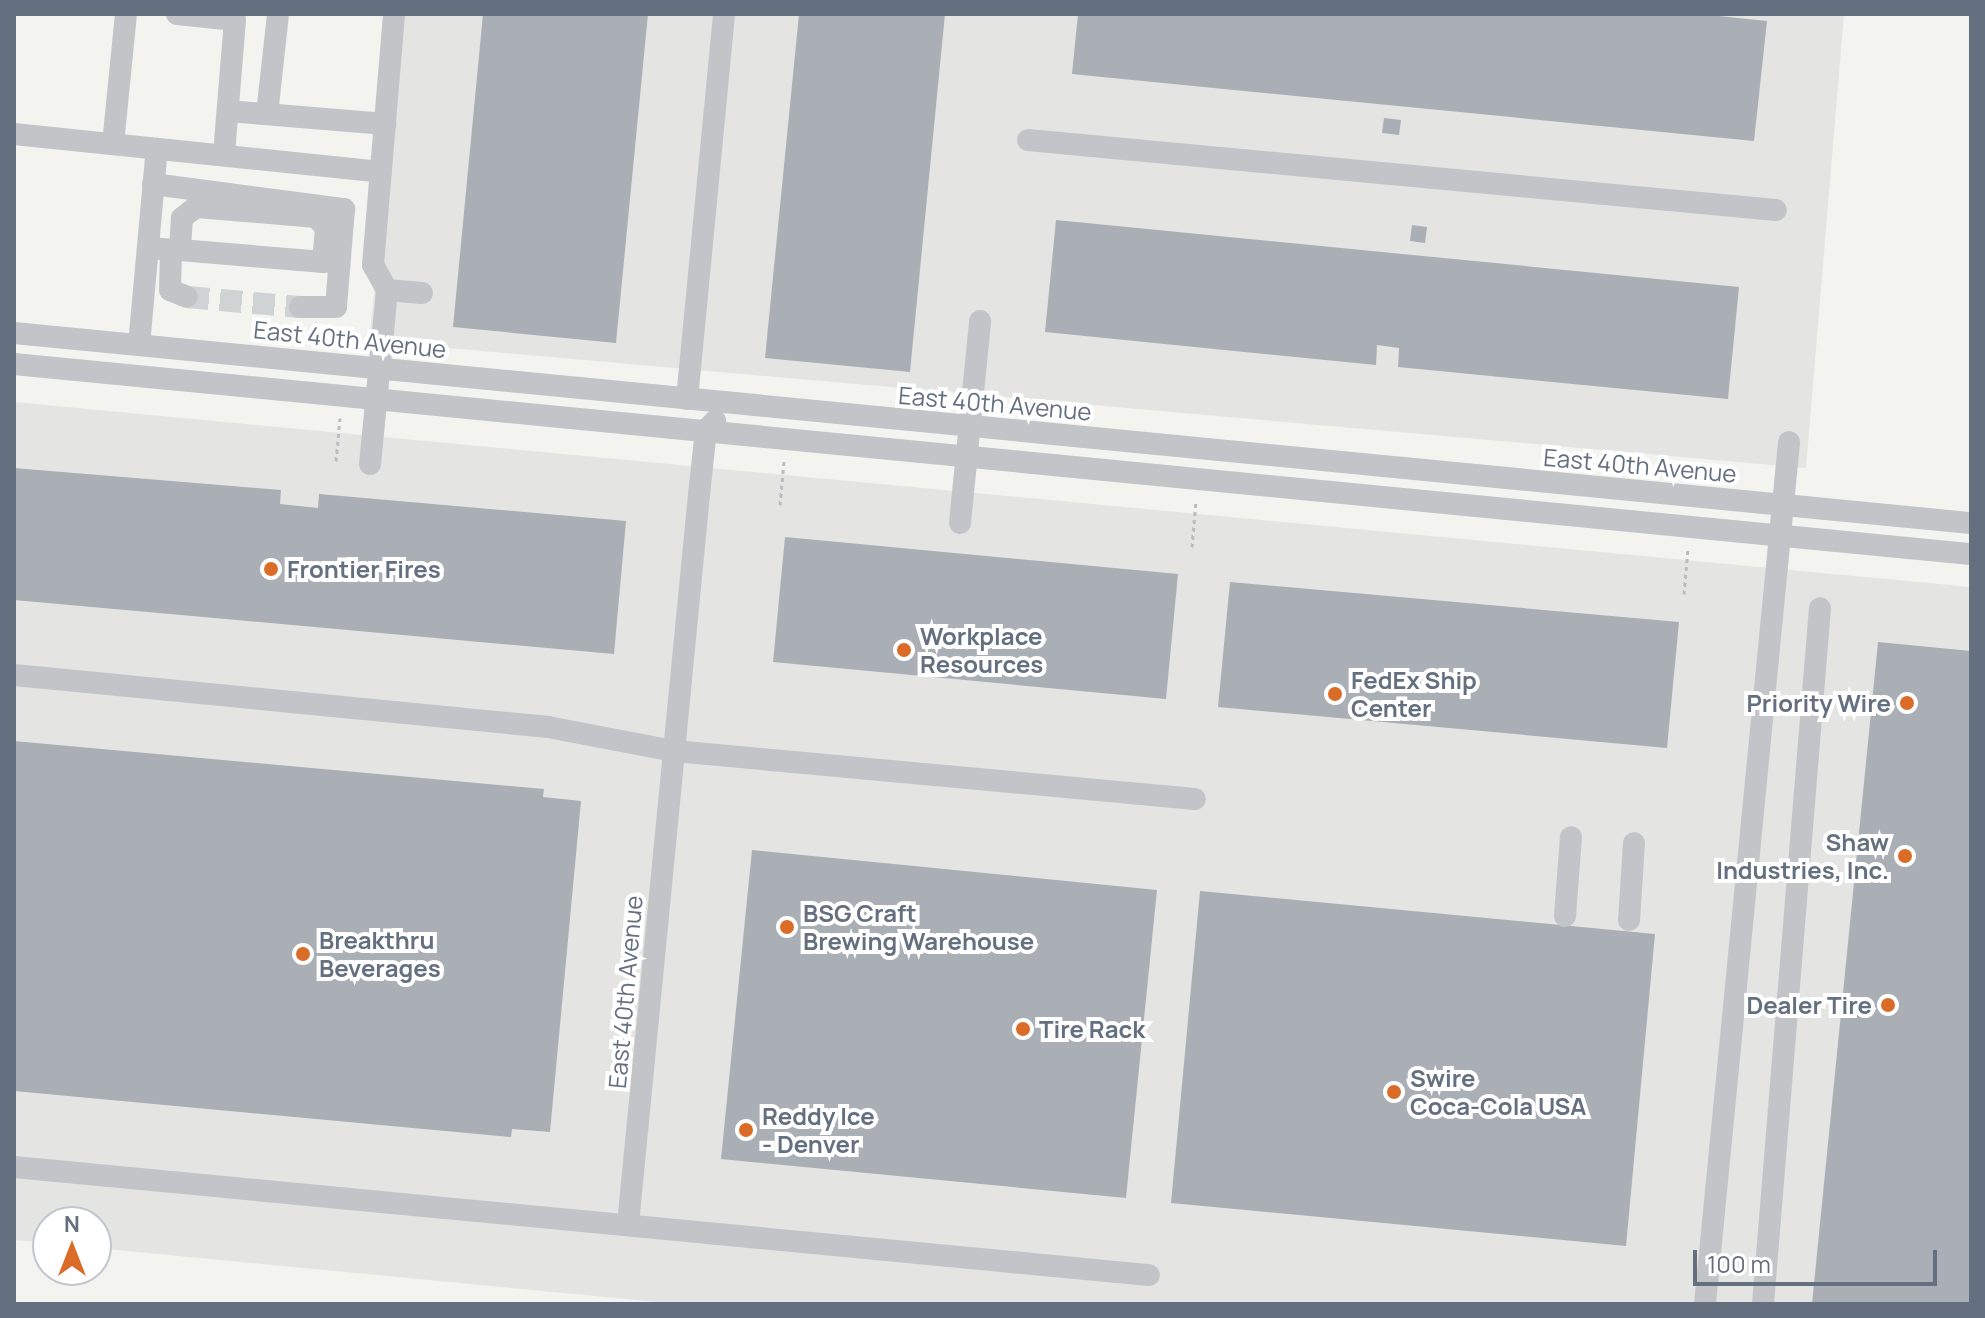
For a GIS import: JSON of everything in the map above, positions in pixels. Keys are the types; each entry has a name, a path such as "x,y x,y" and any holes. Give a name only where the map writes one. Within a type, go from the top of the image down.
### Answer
{"street":[{"path":"113,144 126,14"},
{"path":"177,14 235,17 224,155"},
{"path":"267,114 278,14"},
{"path":"370,464 387,290 373,265 394,14"},
{"path":"687,399 724,14"},
{"path":"228,111 385,124"},
{"path":"14,136 381,172"},
{"path":"1028,140 1776,210"},
{"path":"139,345 157,149"},
{"path":"153,184 344,209 336,307 300,307"},
{"path":"148,248 175,250 323,262 326,228 316,217 196,207 182,218 175,250 170,290 187,297"},
{"path":"387,290 422,293"},
{"path":"960,523 980,321"},
{"name":"East 40th Avenue","path":"14,333 1971,523"},
{"path":"14,364 1971,554"},
{"path":"706,430 729,416 804,411"},
{"name":"East 40th Avenue","path":"628,1224 706,430"},
{"path":"1705,1304 1789,442"},
{"path":"1763,1304 1820,608"},
{"path":"14,675 548,727 674,751 1195,799"},
{"path":"1565,916 1571,837"},
{"path":"1629,920 1634,843"},
{"path":"14,1167 1149,1275"}],"path":[{"path":"336,461 340,418"},
{"path":"780,505 784,461"},
{"path":"1192,547 1196,500"},
{"path":"1684,594 1688,548"}],"shaded area":[{"path":"404,14 1844,14 1806,468 369,341"},
{"path":"14,402 1971,587 1971,1304 678,1304 112,1250 112,1206 32,1206 32,1242 14,1240"}],"building":[{"path":"483,14 648,14 616,343 453,327"},
{"path":"799,14 945,14 910,372 765,358"},
{"path":"1078,14 1699,14 1767,21 1754,141 1072,74"},
{"path":"1384,118 1401,120 1399,135 1382,133"},
{"path":"1056,220 1739,287 1728,399 1398,367 1399,348 1377,345 1376,365 1045,332"},
{"path":"1412,225 1427,227 1425,243 1410,241"},
{"path":"14,468 281,490 280,504 318,508 319,494 626,521 614,654 14,600"},
{"path":"785,537 1178,574 1166,699 773,662"},
{"path":"1230,582 1679,622 1667,748 1218,707"},
{"path":"1878,642 1971,651 1971,1304 1812,1304"},
{"path":"14,741 544,789 543,797 581,801 550,1132 512,1129 511,1137 14,1091"},
{"path":"752,850 1157,890 1126,1198 721,1159"},
{"path":"1200,891 1655,934 1626,1246 1171,1203"}],"tunnel":[{"path":"187,297 300,307"}],"place":[{"name":"Frontier Fires","path":"271,569"},
{"name":"Workplace Resources","path":"904,650"},
{"name":"FedEx Ship Center","path":"1335,694"},
{"name":"Priority Wire","path":"1907,703"},
{"name":"Shaw Industries, Inc.","path":"1905,856"},
{"name":"BSG Craft Brewing Warehouse","path":"787,927"},
{"name":"Breakthru Beverages","path":"303,954"},
{"name":"Dealer Tire","path":"1888,1005"},
{"name":"Tire Rack","path":"1023,1029"},
{"name":"Swire Coca-Cola USA","path":"1394,1092"},
{"name":"Reddy Ice - Denver","path":"746,1130"}]}
